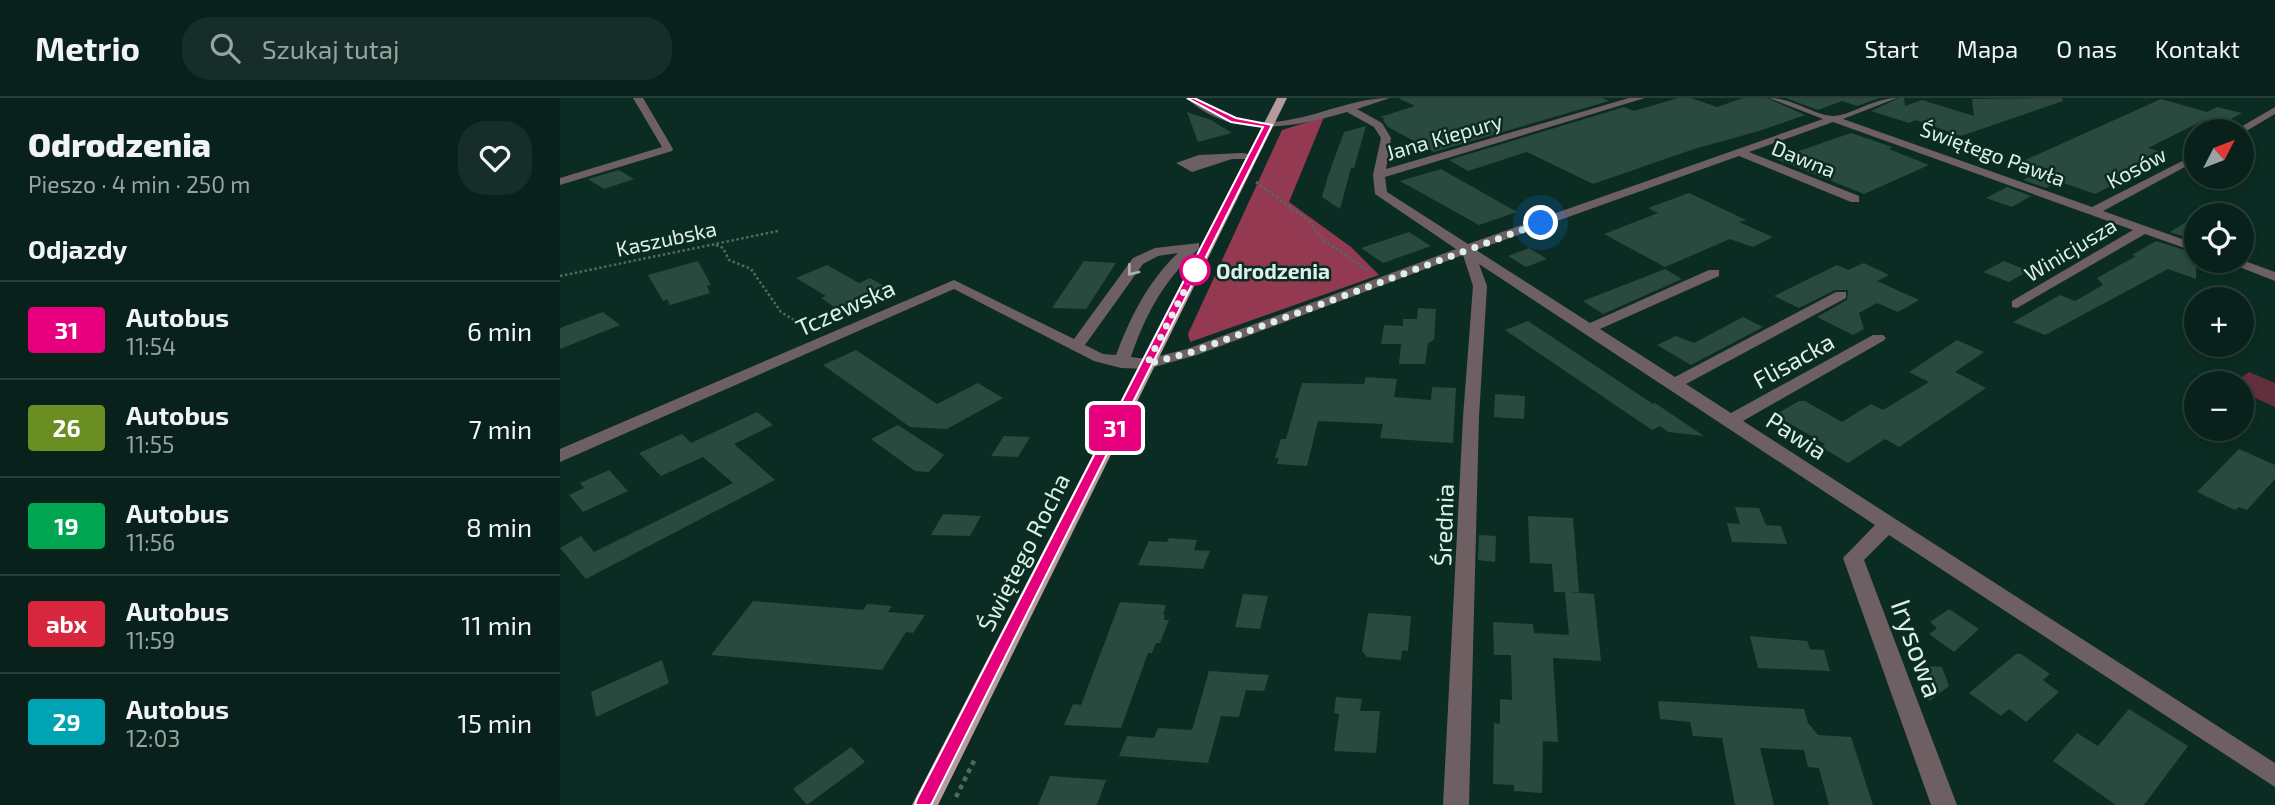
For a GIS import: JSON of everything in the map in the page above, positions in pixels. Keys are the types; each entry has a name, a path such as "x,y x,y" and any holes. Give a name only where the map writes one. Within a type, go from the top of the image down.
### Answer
{"main road":[{"name":"Świętego Rocha","path":"925,805 1282,98"}],"street":[{"path":"560,181 668,149 638,98"},
{"path":"1191,98 1234,120 1268,125 1293,122 1385,98"},
{"name":"Jana Kiepury","path":"1380,175 1640,98"},
{"name":"Świętego Pawła","path":"1774,98 2184,244"},
{"path":"1147,364 1192,352 1467,249 1892,98"},
{"path":"1347,108 1378,125 1386,138 1380,175"},
{"path":"2254,122 2275,110"},
{"name":"Dawna","path":"1740,152 1855,199"},
{"path":"1231,156 1252,156"},
{"name":"Kosów","path":"2094,211 2184,163"},
{"name":"Pawia","path":"1380,175 1381,194 2275,776"},
{"name":"Winicjusza","path":"2017,304 2144,229"},
{"path":"1121,363 1133,328 1166,271 1193,247 1212,236"},
{"path":"1076,346 1138,261 1155,252 1193,247"},
{"name":"Średnia","path":"1456,805 1471,417 1480,286 1467,249"},
{"path":"2254,269 2275,277"},
{"path":"1589,329 1714,273"},
{"name":"Tczewska","path":"560,456 954,284 1099,358 1121,363 1147,364"},
{"path":"1674,384 1841,295"},
{"name":"Flisacka","path":"1730,421 1878,338"},
{"name":"Irysowa","path":"1888,524 1853,558 1944,805"}],"path":[{"path":"1255,180 1309,221 1324,240 1369,272"},
{"name":"Kaszubska","path":"560,276 778,231"},
{"path":"714,245 723,248 729,260 751,269 781,312 826,340"}],"shaded area":[{"path":"1324,117 1289,202 1351,247 1379,275 1190,342 1188,334 1282,130"},
{"path":"2254,374 2275,383 2275,407 2254,397"}],"building":[{"path":"1398,98 1602,98 1609,101 1434,152 1388,127 1383,120 1385,119 1380,117 1415,106"},
{"path":"1678,98 1691,98 1717,107 1743,98 1767,98 1805,115 1593,184 1527,152 1468,171 1449,160 1624,107 1634,111"},
{"path":"1786,98 1880,98 1857,106 1842,101 1818,110"},
{"path":"1904,98 1905,106 1922,100 1974,116 1972,99 2062,98 2063,101 1961,136 1916,120 1909,123 1871,111"},
{"path":"2161,99 2207,112 2217,107 2242,113 2231,119 2184,119 2184,130 2148,148 2158,151 2141,160 2154,164 2095,194 2058,181 2046,188 2023,180 2046,169 2023,161"},
{"path":"1187,112 1211,120 1232,133 1198,142"},
{"path":"1366,126 1340,209 1322,197 1328,176 1344,132"},
{"path":"1851,133 1892,147 1889,149 1929,165 1864,194 1776,159"},
{"path":"1441,169 1517,212 1479,225 1400,181"},
{"path":"619,170 634,179 604,189 588,179"},
{"path":"2007,187 2031,196 2012,207 1986,198"},
{"path":"1689,193 1746,220 1739,222 1773,237 1753,247 1730,239 1665,267 1604,234 1658,213 1648,208"},
{"path":"2184,223 2184,237 2170,232"},
{"path":"1409,232 1431,246 1383,263 1361,248"},
{"path":"2156,241 2184,250 2184,273 2196,273 2196,279 2168,269 2045,335 2013,322 2060,295 2075,301 2103,285 2097,278 2136,256 2132,255"},
{"path":"1529,248 1547,259 1526,267 1508,256"},
{"path":"698,261 711,285 707,286 710,293 670,305 667,299 663,301 648,275"},
{"path":"1084,261 1116,263 1086,309 1052,308"},
{"path":"2004,261 2028,271 2009,282 1983,272"},
{"path":"1864,263 1889,275 1877,281 1919,300 1898,312 1877,303 1859,313 1864,329 1853,335 1817,317 1847,300 1848,290 1835,290 1799,308 1774,296 1837,265 1848,270"},
{"path":"827,265 859,283 870,278 892,290 842,312 821,298 826,296 796,278"},
{"path":"1665,269 1682,279 1603,314 1583,301"},
{"path":"1418,308 1436,309 1434,340 1428,343 1425,364 1399,364 1401,344 1381,344 1384,325 1403,326 1403,319 1417,319"},
{"path":"603,312 620,325 560,349 560,328"},
{"path":"1743,317 1763,327 1691,365 1657,345 1676,336 1694,343"},
{"path":"1528,321 1704,436 1668,432 1660,426 1652,430 1505,330"},
{"path":"1957,340 1984,352 1955,372 1986,388 1899,447 1885,439 1848,463 1821,447 1825,444 1775,415 1799,401 1805,401 1842,422 1871,404 1883,410 1929,382 1909,372"},
{"path":"856,350 937,404 978,383 1003,398 947,429 910,427 823,365"},
{"path":"1366,377 1397,379 1394,397 1431,400 1432,387 1456,388 1453,443 1380,438 1383,424 1318,421 1307,466 1277,464 1279,458 1275,458 1281,439 1286,439 1302,383 1364,384"},
{"path":"1495,394 1525,396 1524,419 1494,417"},
{"path":"757,412 773,425 734,444 775,480 586,579 560,548 581,536 594,552 733,483 703,457 661,476 639,453 682,434 691,443"},
{"path":"898,425 944,455 929,472 915,471 871,439"},
{"path":"1004,436 1030,437 1018,457 991,456"},
{"path":"2239,449 2275,465 2275,479 2247,510 2239,507 2235,510 2197,492"},
{"path":"609,470 628,491 583,512 569,495 584,488 580,483"},
{"path":"1735,507 1759,508 1766,525 1781,526 1787,544 1732,542 1727,523 1740,524"},
{"path":"943,514 981,516 970,536 931,535"},
{"path":"1528,516 1573,518 1579,592 1570,592 1594,594 1601,661 1553,658 1558,742 1543,741 1542,793 1514,791 1514,785 1493,784 1494,723 1500,724 1500,699 1512,700 1511,655 1494,655 1493,622 1533,624 1534,633 1569,635 1565,592 1554,592 1552,564 1530,563"},
{"path":"1479,535 1496,536 1495,562 1478,560"},
{"path":"1169,538 1197,540 1194,550 1210,551 1203,569 1138,565 1149,541 1167,542"},
{"path":"1243,594 1268,596 1260,629 1235,627"},
{"path":"753,601 863,610 867,604 892,606 888,612 925,615 913,633 906,632 882,670 711,655"},
{"path":"1120,602 1166,605 1164,620 1169,620 1160,643 1156,643 1152,653 1148,653 1121,728 1064,725 1073,704 1081,705"},
{"path":"1949,609 1979,629 1954,652 1929,634 1937,628 1930,622"},
{"path":"1368,613 1411,616 1408,651 1402,650 1401,660 1367,657 1362,651"},
{"path":"1750,636 1807,641 1810,649 1824,650 1830,671 1758,668"},
{"path":"2016,654 2021,654 2050,674 2043,680 2059,692 2026,722 2009,709 2001,716 1969,693"},
{"path":"662,660 669,683 596,717 591,692"},
{"path":"1914,665 1942,667 1949,686 1929,701"},
{"path":"1209,671 1269,675 1264,691 1246,690 1239,717 1221,716 1208,763 1119,756 1127,736 1154,738 1158,728 1192,730"},
{"path":"1336,697 1362,699 1360,711 1380,711 1376,753 1334,751 1339,714 1334,713"},
{"path":"1658,701 1804,709 1808,723 1818,735 1851,737 1873,805 1829,805 1819,768 1808,767 1804,750 1760,748 1774,805 1735,805 1722,738 1693,736 1690,722 1660,719"},
{"path":"2129,709 2188,746 2144,805 2116,805 2053,761 2077,733 2098,746"},
{"path":"851,747 865,762 807,805 793,789"},
{"path":"1050,776 1106,780 1097,805 1038,805"}],"bus line":[{"name":"31","path":"924,805 1268,125 1234,120 1191,98"}],"place":[{"name":"Odrodzenia","path":"1195,270"}],"route":[{"path":"1195,270 1147,364 1192,352 1541,223"}]}
